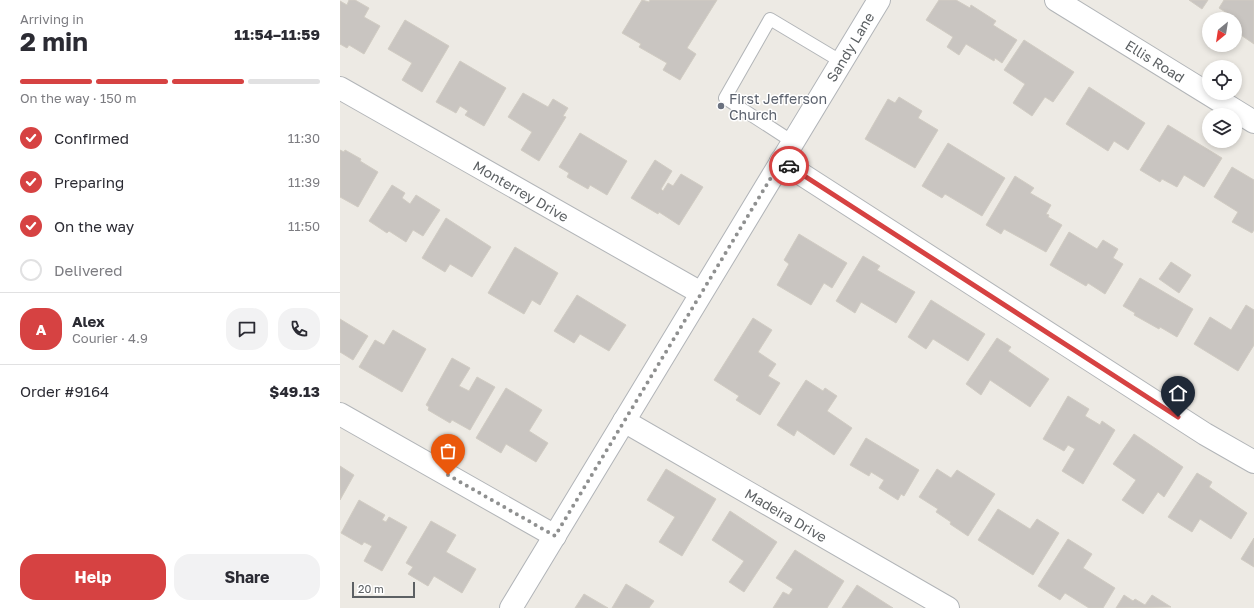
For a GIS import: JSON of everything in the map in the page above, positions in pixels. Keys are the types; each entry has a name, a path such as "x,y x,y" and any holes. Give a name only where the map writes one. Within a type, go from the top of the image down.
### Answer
{"street":[{"name":"Sandy Lane","path":"511,608 879,0"},
{"name":"Ellis Road","path":"1056,0 1254,122"},
{"name":"Monterrey Drive","path":"340,88 702,294"},
{"path":"781,161 1198,430 1254,462"},
{"path":"340,414 555,536"},
{"name":"Madeira Drive","path":"624,421 948,608"}],"lane":[{"path":"793,142 725,98 770,19 842,62"}],"building":[{"path":"349,0 355,0 369,8 364,17 380,26 364,54 349,45 347,48 340,44 340,1 347,5"},
{"path":"642,0 649,2 650,0 717,0 687,48 696,54 680,80 663,70 667,63 639,47 641,44 622,33"},
{"path":"939,0 956,0 970,8 971,5 996,21 993,25 1017,40 1002,63 995,58 994,61 966,44 959,55 947,47 953,37 926,20"},
{"path":"1189,0 1208,0 1202,9"},
{"path":"1224,0 1254,0 1254,44 1242,36 1242,12 1225,12 1219,8"},
{"path":"405,20 449,46 422,92 402,80 412,63 388,49"},
{"path":"1024,40 1074,72 1053,102 1045,97 1032,116 1013,103 1025,84 1004,70"},
{"path":"460,61 506,88 484,126 465,115 468,111 460,106 456,113 436,102"},
{"path":"1089,87 1145,123 1128,150 1114,141 1108,151 1066,124"},
{"path":"523,93 548,107 553,99 568,108 563,116 566,117 539,161 521,150 532,132 508,117"},
{"path":"899,97 922,111 918,118 938,130 915,168 865,139 888,99 895,103"},
{"path":"1168,125 1202,146 1202,148 1206,148 1222,158 1204,187 1184,175 1177,187 1162,179 1160,182 1140,170"},
{"path":"580,133 627,161 607,195 590,185 588,189 567,177 569,173 559,167"},
{"path":"948,143 1005,178 982,216 945,194 942,198 922,186"},
{"path":"340,150 344,152 345,150 361,159 360,161 378,172 358,207 340,197"},
{"path":"655,160 672,171 661,189 663,191 668,183 673,186 681,174 703,187 679,225 659,212 658,214 631,198"},
{"path":"1232,167 1254,180 1254,230 1252,233 1232,222 1238,212 1214,197"},
{"path":"1015,176 1034,188 1030,193 1051,205 1046,214 1049,215 1048,217 1062,225 1046,252 1004,229 1001,234 986,225"},
{"path":"392,185 405,193 402,198 410,204 416,195 440,210 423,236 413,230 406,242 389,231 387,233 369,221"},
{"path":"446,218 491,247 472,277 450,264 445,272 422,258"},
{"path":"1069,232 1097,249 1103,240 1118,249 1113,258 1123,264 1105,294 1088,283 1086,286 1050,265"},
{"path":"799,234 847,263 832,288 824,283 811,305 777,285 789,264 784,260"},
{"path":"515,247 558,273 540,305 532,300 524,314 488,293"},
{"path":"863,256 880,266 877,270 915,292 896,323 861,302 855,313 836,301"},
{"path":"1171,262 1191,275 1179,293 1159,279"},
{"path":"1140,278 1193,309 1177,337 1134,315 1135,313 1123,306"},
{"path":"577,295 626,325 609,351 580,334 574,343 554,331"},
{"path":"931,300 985,334 968,361 933,339 926,349 908,337"},
{"path":"1246,305 1254,310 1254,345 1238,371 1194,344 1210,317 1231,330"},
{"path":"753,318 772,330 758,352 776,364 768,376 780,383 760,415 736,400 739,396 714,380"},
{"path":"340,319 368,336 353,360 340,352"},
{"path":"393,330 426,349 402,392 359,367 375,340 384,345"},
{"path":"997,338 1011,347 1008,351 1049,379 1030,407 990,380 981,395 966,384"},
{"path":"452,358 470,368 459,386 469,391 477,377 495,387 470,430 452,420 450,423 428,410 429,407 426,405"},
{"path":"806,380 823,391 825,388 837,396 827,411 852,428 834,455 797,430 794,436 777,425"},
{"path":"506,388 542,410 529,431 548,443 536,462 506,444 501,453 476,438"},
{"path":"1068,396 1089,409 1085,416 1100,425 1102,421 1115,430 1083,484 1062,471 1075,449 1068,445 1064,451 1043,439"},
{"path":"1134,434 1183,467 1164,497 1158,492 1143,514 1122,500 1136,480 1113,464"},
{"path":"866,438 919,470 904,496 901,494 898,500 879,488 884,480 871,472 869,476 850,465"},
{"path":"340,466 354,475 340,500"},
{"path":"666,469 716,499 682,556 659,542 675,517 647,500"},
{"path":"937,469 951,478 957,470 995,494 968,536 936,512 938,509 919,497"},
{"path":"1197,473 1212,482 1209,487 1247,513 1231,539 1200,519 1192,532 1168,517"},
{"path":"359,500 385,515 382,520 386,522 389,517 407,527 382,571 364,561 372,546 364,542 362,545 341,533"},
{"path":"998,509 1030,529 1037,519 1059,533 1033,575 978,540"},
{"path":"730,511 777,542 744,592 729,582 744,561 712,540"},
{"path":"431,521 456,535 446,552 476,569 462,593 434,576 428,586 408,574 413,567 406,563"},
{"path":"1254,538 1254,567 1241,559"},
{"path":"1068,539 1092,554 1083,568 1115,588 1103,608 1089,608 1065,593 1060,600 1038,586"},
{"path":"795,550 844,581 827,608 773,608 783,592 789,595 793,589 776,578"},
{"path":"626,584 654,601 649,608 612,608"},
{"path":"857,585 893,608 842,608"},
{"path":"584,594 608,608 575,608"},
{"path":"1124,595 1133,601 1135,599 1145,605 1152,595 1171,607 1116,608"}],"way so far":[{"path":"448,475 555,536 781,161 789,166"}],"place":[{"name":"First Jefferson Church","path":"721,106"}],"route":[{"path":"789,166 1178,417"}]}
